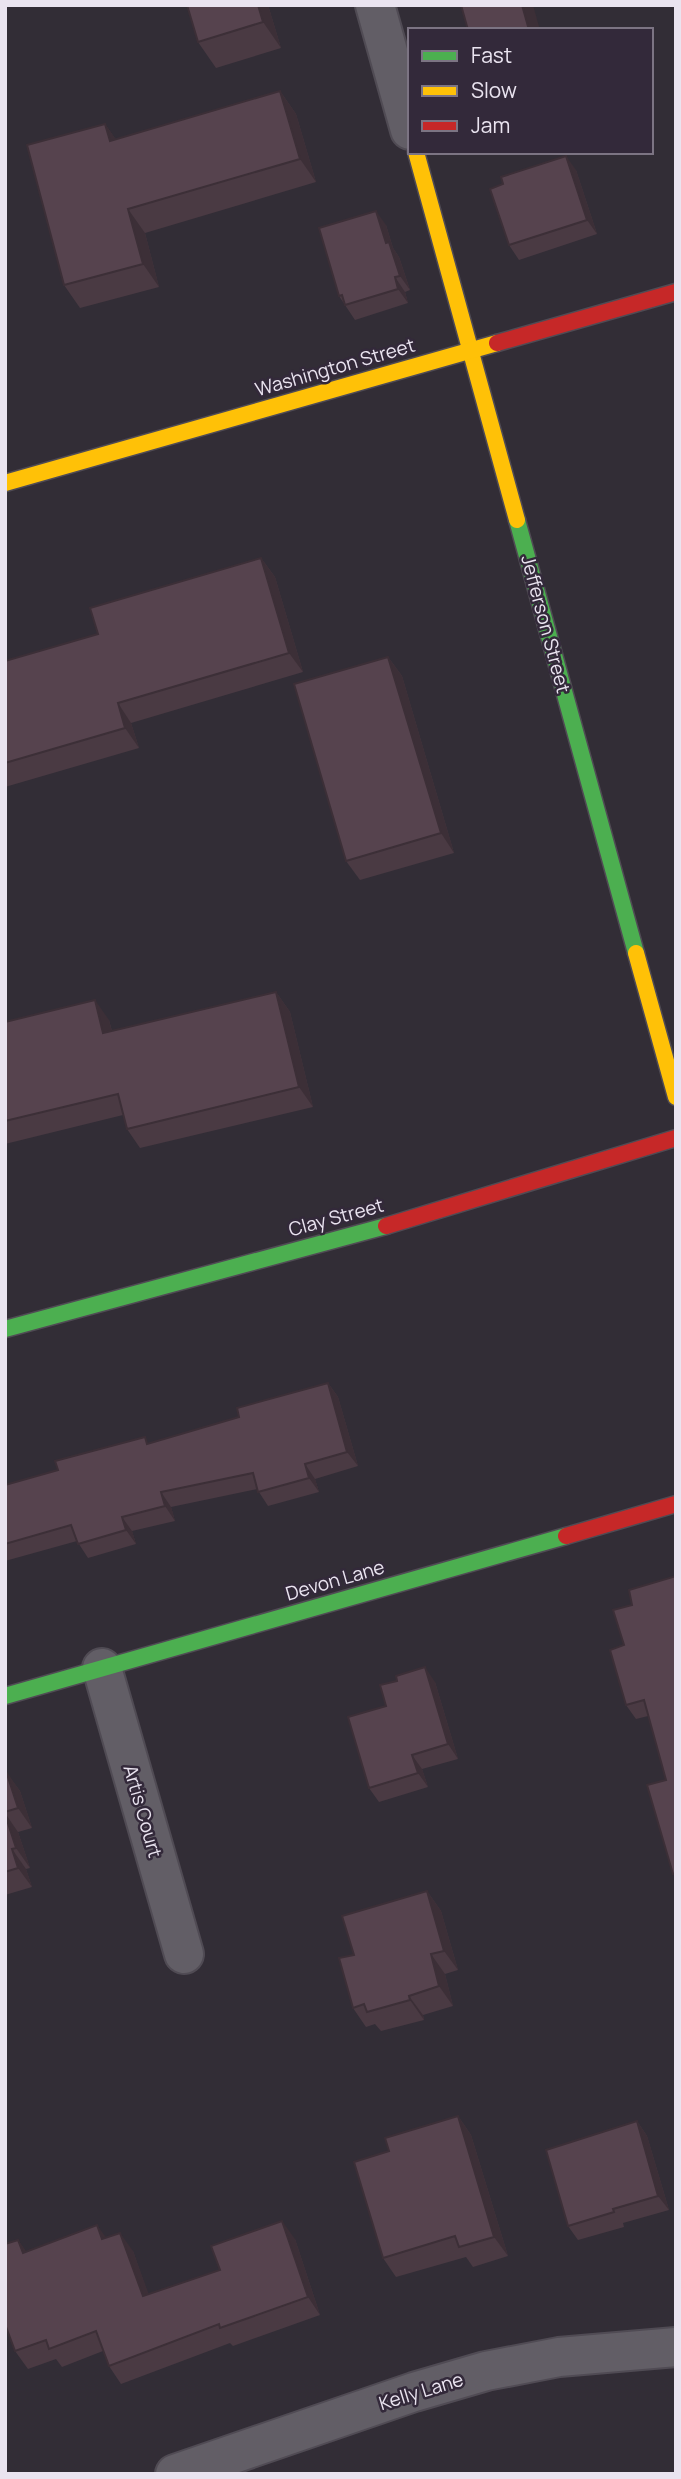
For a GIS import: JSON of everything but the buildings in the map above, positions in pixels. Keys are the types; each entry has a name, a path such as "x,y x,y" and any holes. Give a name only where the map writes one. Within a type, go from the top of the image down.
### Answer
{"street":[{"path":"375,5 408,123"},
{"name":"Jefferson Street","path":"417,154 676,1097"},
{"name":"Washington Street","path":"5,482 676,292"},
{"name":"Clay Street","path":"5,1329 421,1216 676,1138"},
{"name":"Devon Lane","path":"5,1696 676,1504"},
{"name":"Artis Court","path":"102,1668 184,1954"},
{"name":"Kelly Lane","path":"175,2474 414,2392 485,2371 559,2357 676,2347"}],"traffic: fast":[{"path":"517,520 636,953"},
{"path":"5,1329 386,1226"},
{"path":"5,1696 566,1536"}],"traffic: slow":[{"path":"417,154 517,520"},
{"path":"5,483 497,343"},
{"path":"636,953 676,1097"}],"traffic: jam":[{"path":"497,343 676,292"},
{"path":"386,1226 676,1138"},
{"path":"566,1536 676,1504"}]}
